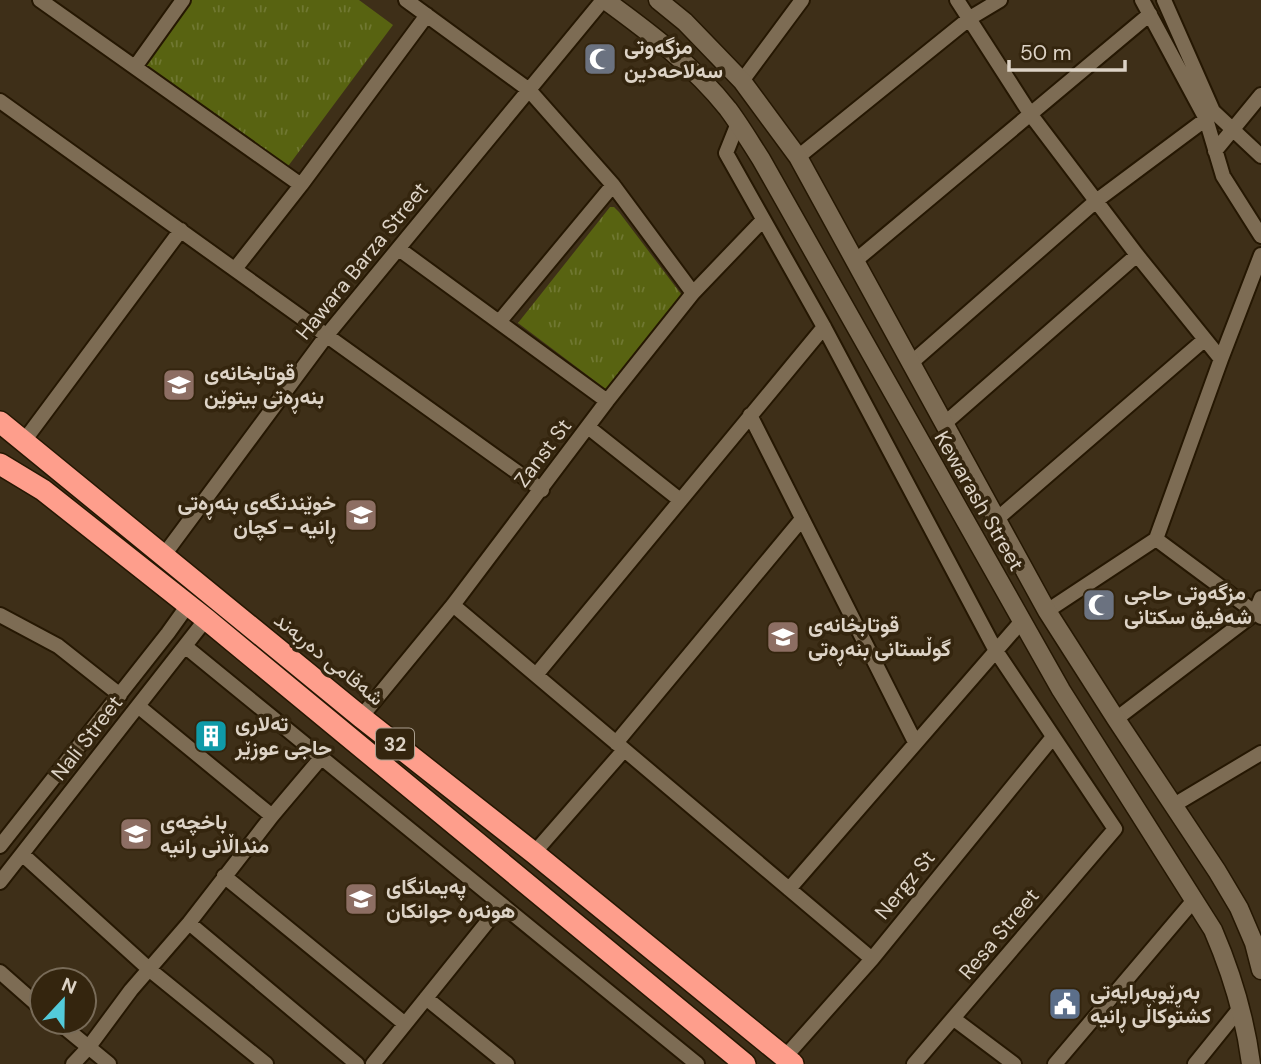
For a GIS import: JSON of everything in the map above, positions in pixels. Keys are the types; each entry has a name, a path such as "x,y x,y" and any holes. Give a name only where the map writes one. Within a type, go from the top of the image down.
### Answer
{"highway":[{"name":"شەقامی دەربەند","path":"0,422 789,1061"},
{"name":"32","path":"0,464 43,490 206,619 745,1064"}],"main road":[{"name":"Kewarash Street","path":"604,0 641,26 680,59 709,87 738,123 829,276 1061,690 1213,930 1229,967 1241,1007 1251,1064"},
{"name":"Kewarash Street","path":"658,0 685,22 741,81 798,157 1047,611 1239,908 1254,943 1261,970"},
{"path":"1061,690 1089,675"}],"street":[{"path":"135,67 183,0"},
{"path":"406,0 529,90 612,185 693,293"},
{"name":"Hawara Barza Street","path":"164,555 327,335 604,0"},
{"path":"741,81 802,0"},
{"path":"957,0 1031,115 1137,255 1221,359"},
{"path":"798,157 970,18 1000,0"},
{"path":"1142,0 1209,115 1234,131 1261,156"},
{"path":"1164,0 1209,115 1215,151 1223,176 1261,236"},
{"path":"49,2 301,185"},
{"path":"855,261 1150,14"},
{"path":"235,269 427,15"},
{"path":"1215,151 1261,95"},
{"path":"0,100 542,490"},
{"path":"911,363 1096,201 1209,115"},
{"path":"738,123 726,153 824,327 996,651 1053,737"},
{"path":"499,322 612,185"},
{"name":"Zanst St","path":"361,717 453,605 607,401 693,293 763,220"},
{"path":"24,441 181,230"},
{"path":"399,248 607,401"},
{"path":"944,424 1137,255"},
{"path":"1047,611 1156,539 1261,256"},
{"path":"536,675 824,327"},
{"path":"997,519 1205,340"},
{"path":"750,415 915,742"},
{"path":"588,427 680,500"},
{"path":"534,853 802,519"},
{"path":"1156,539 1258,615"},
{"path":"1116,719 1258,615 1261,598"},
{"name":"Nali Street","path":"0,846 188,605"},
{"path":"453,605 872,959"},
{"path":"0,615 58,646 120,695"},
{"name":"Nali Street","path":"0,882 206,619"},
{"path":"789,890 1021,622"},
{"path":"186,647 697,1064"},
{"path":"138,706 272,816"},
{"name":"Resa Street","path":"914,1064 1115,829 1053,737"},
{"name":"Nergz St","path":"789,1061 1053,737"},
{"path":"1174,805 1261,753"},
{"path":"73,1064 95,1055 131,989 189,923 321,758"},
{"path":"22,854 150,970 266,1064"},
{"path":"224,876 405,1024"},
{"path":"1055,1064 1194,900"},
{"path":"373,1064 501,905"},
{"path":"189,923 358,1064"},
{"path":"0,972 28,997"},
{"path":"426,998 507,1064"},
{"path":"1195,1064 1241,1007"},
{"path":"954,1019 1014,1064"},
{"path":"74,1036 109,1064"}],"green space":[{"path":"188,0 359,0 393,25 286,169 142,63"},
{"path":"610,207 619,212 681,294 681,298 607,390 518,323"}],"place":[{"name":"مزگەوتی سەلاحەدین","path":"600,59"},
{"name":"قوتابخانەی بنەڕەتی بیتوێن","path":"179,385"},
{"name":"خوێندنگەی بنەڕەتی ڕانیە - کچان","path":"361,515"},
{"name":"مزگەوتی حاجی شەفیق سکتانی","path":"1099,605"},
{"name":"قوتابخانه‌ی گوڵستانی بنه‌ڕه‌تی","path":"783,637"},
{"name":"تەلاری حاجی عوزێر","path":"211,736"},
{"name":"باخچەی منداڵانی رانیە","path":"136,834"},
{"name":"پەیمانگای هونەرە جوانکان","path":"361,899"},
{"name":"بەڕێوبەرایەتی کشتوکاڵی ڕانیە","path":"1065,1004"}]}
